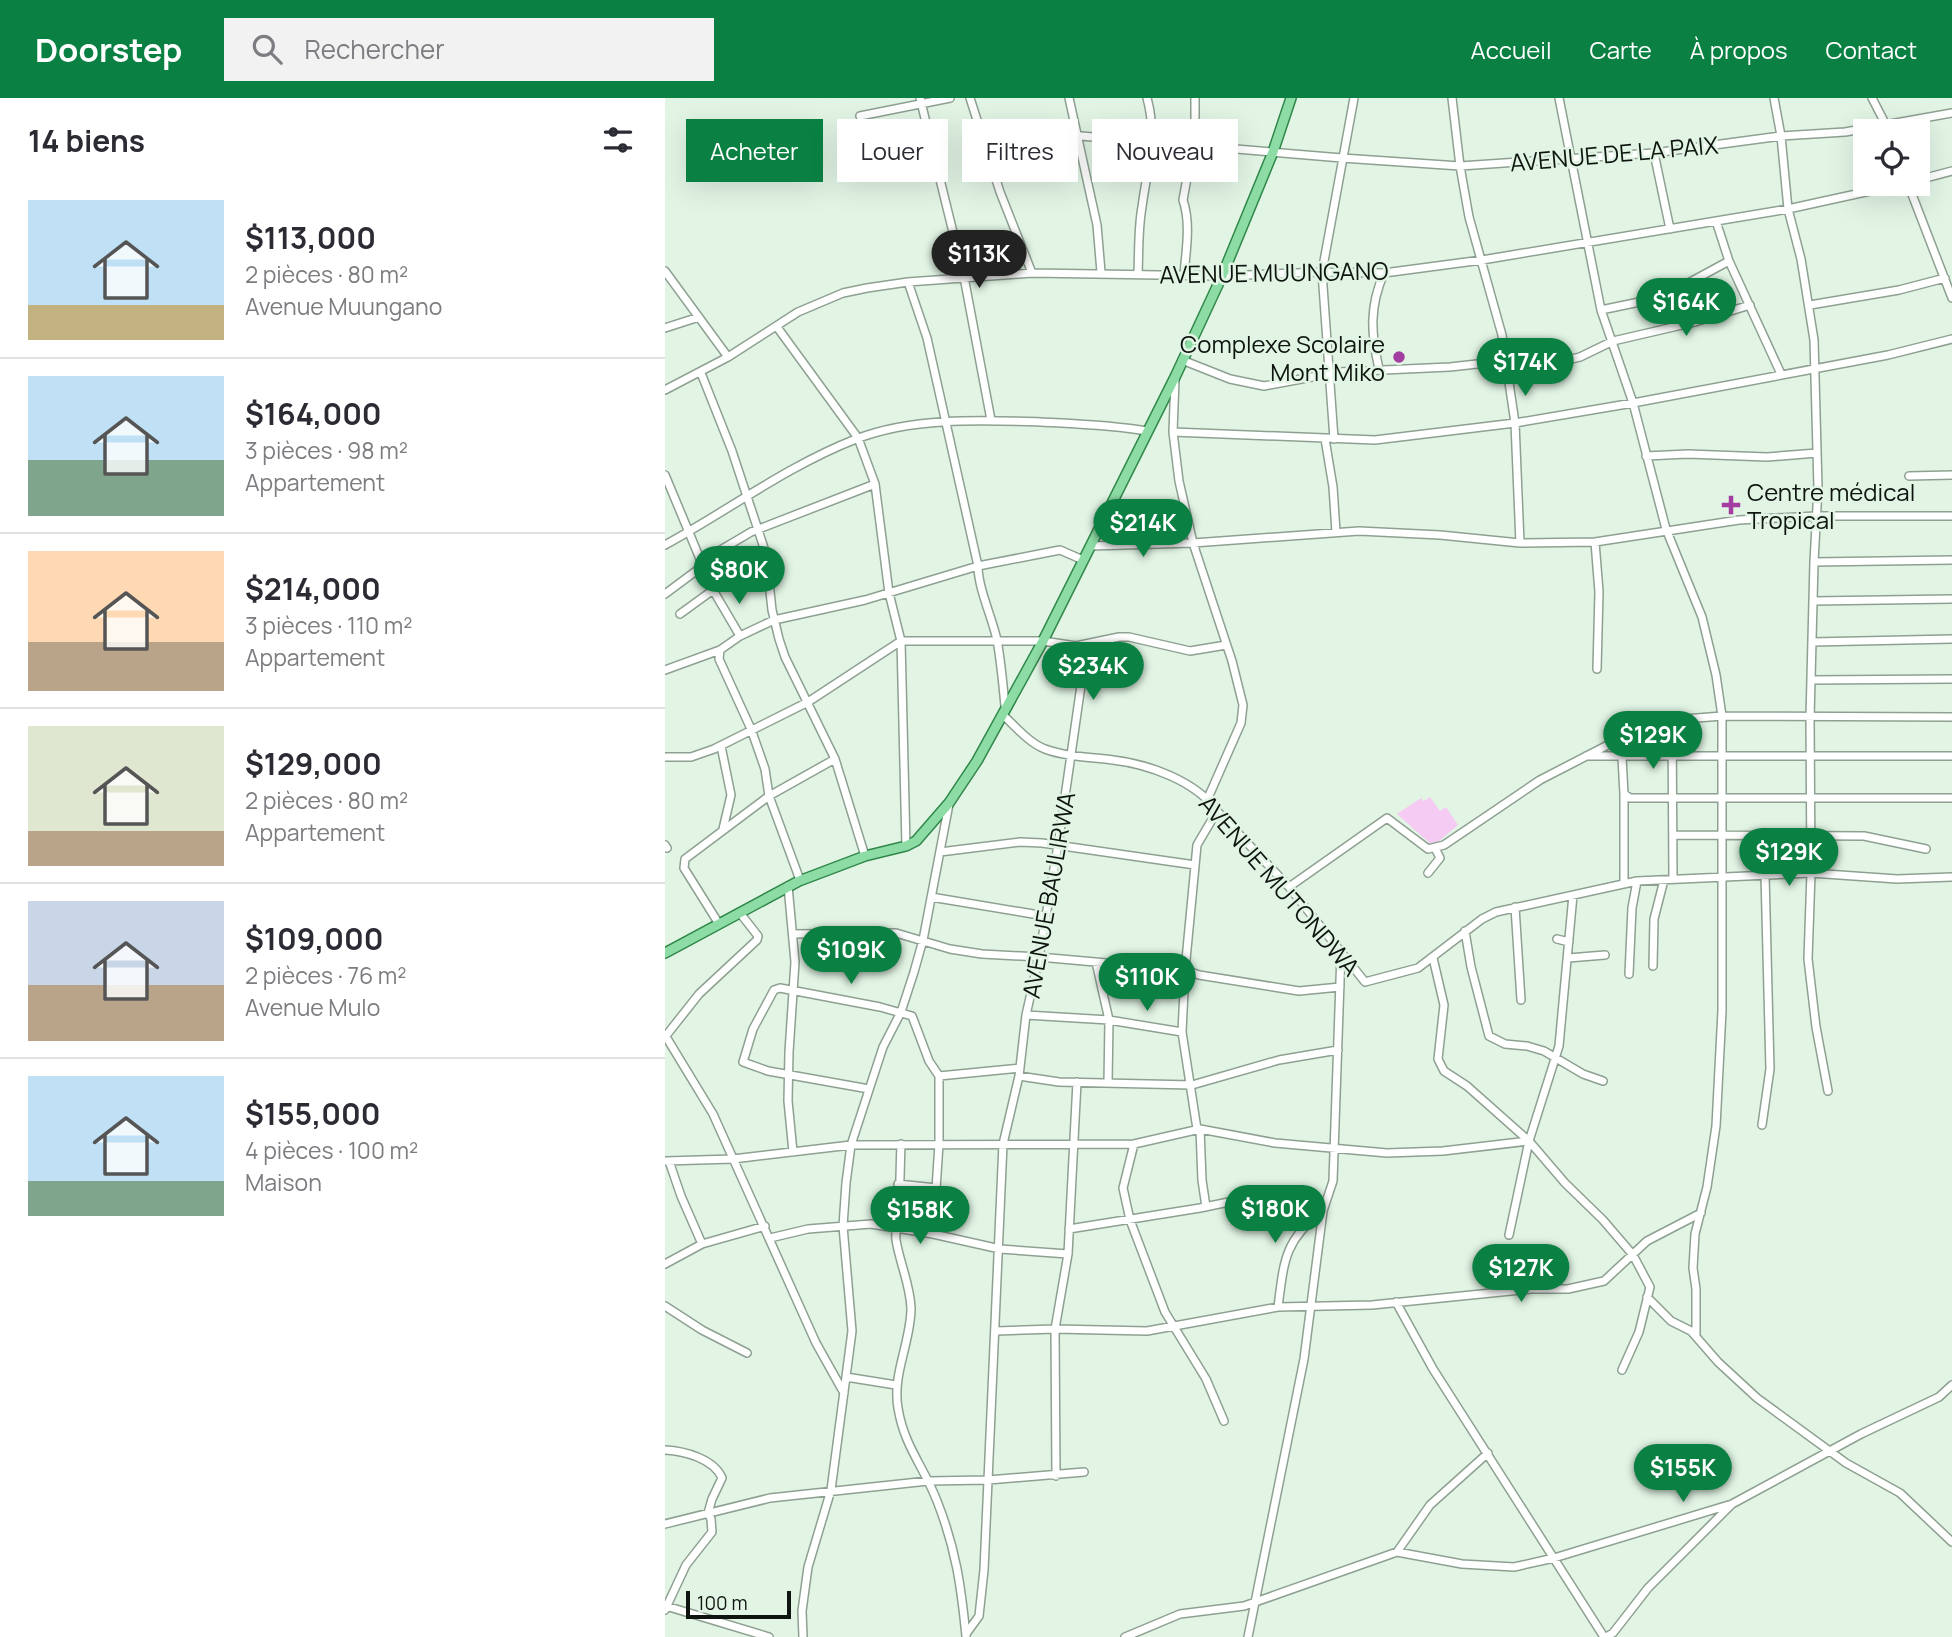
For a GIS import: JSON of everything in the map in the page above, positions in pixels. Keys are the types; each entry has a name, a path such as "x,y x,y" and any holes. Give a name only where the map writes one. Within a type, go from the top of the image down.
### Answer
{"main road":[{"path":"665,953 800,880 916,841 949,803 977,761 1043,641 1176,374 1222,276 1273,152 1291,98"}],"street":[{"path":"860,116 950,98"},
{"path":"970,98 977,119"},
{"path":"1069,98 1073,119"},
{"path":"1147,98 1151,119"},
{"path":"1195,98 1196,119"},
{"path":"1334,439 1322,272 1354,98"},
{"path":"1452,98 1469,217 1499,321 1515,423 1520,543"},
{"path":"1559,98 1601,310 1633,403 1666,529 1702,617 1722,716 1722,1011 1716,1126 1707,1187 1695,1234 1693,1268 1696,1336"},
{"path":"1774,98 1781,136 1788,209 1801,259 1814,340 1818,488 1812,601 1808,959 1816,1027 1828,1091"},
{"path":"1872,98 1883,119"},
{"path":"921,102 964,277 991,420"},
{"name":"AVENUE DE LA PAIX","path":"1924,119 1952,113"},
{"name":"AVENUE DE LA PAIX","path":"1238,149 1460,166 1654,153 1781,136 1853,131"},
{"path":"1078,140 1097,225 1101,272"},
{"path":"1654,153 1670,229"},
{"path":"1930,177 1952,171"},
{"path":"997,182 1032,273"},
{"path":"1138,273 1141,209 1146,182"},
{"path":"1184,275 1187,211 1183,200 1186,182"},
{"name":"AVENUE MUUNGANO","path":"665,390 701,373 797,312 832,296 908,282 1032,273 1222,276 1322,272 1384,273 1587,243 1788,209 1853,195"},
{"path":"1914,196 1952,298"},
{"path":"1716,221 1729,261 1781,374"},
{"path":"1601,310 1668,294 1729,261"},
{"path":"665,271 727,357"},
{"path":"1379,369 1371,337 1377,290 1384,273"},
{"path":"1810,305 1899,290 1945,278"},
{"path":"908,282 927,338 978,576 997,642 1004,710"},
{"path":"1182,360 1230,379 1264,386 1331,373 1379,369 1450,367 1504,361 1555,363 1567,361 1613,341 1695,322 1750,304"},
{"path":"665,328 699,317"},
{"path":"777,327 858,438 875,484 889,593 901,641 906,846"},
{"path":"1173,432 1375,440 1515,423 1633,403 1888,355 1952,340"},
{"path":"701,373 766,554 774,621 785,657 835,759 865,856"},
{"path":"1176,374 1173,432 1179,481 1193,543 1234,670 1243,715 1208,798"},
{"path":"665,545 783,472 858,438 901,428 991,420 1105,424 1147,431"},
{"path":"1325,439 1333,487 1336,532"},
{"path":"1646,456 1688,454 1767,457 1817,453"},
{"path":"665,475 713,590 740,636"},
{"path":"1909,475 1952,475"},
{"path":"665,594 703,563 751,532 875,484"},
{"path":"1090,546 1193,543 1359,531 1520,543 1595,542 1666,529 1739,520 1816,516 1952,516"},
{"path":"1595,542 1599,592 1597,669"},
{"path":"665,670 720,650 740,636 774,621 889,593 978,566 1060,550 1083,560"},
{"path":"1814,562 1952,561"},
{"path":"680,614 713,590"},
{"path":"1812,601 1952,599"},
{"path":"665,757 691,757 720,746 808,702 901,641 1043,641 1068,646 1119,637 1190,650 1226,645"},
{"path":"1812,642 1952,639"},
{"name":"AVENUE BAULIRWA","path":"966,1636 979,1616 984,1570 1003,1144 1019,1072 1026,1015 1058,845 1087,644"},
{"path":"720,650 719,659 751,729 765,769 769,796 800,880"},
{"path":"1811,680 1952,679"},
{"name":"AVENUE MUTONDWA","path":"1004,710 1042,748 1072,757 1135,764 1186,783 1208,798 1216,811 1289,887 1365,982 1418,968 1433,958"},
{"path":"1289,887 1387,818 1428,849 1444,845 1540,780 1633,732 1672,720 1722,716 1952,717"},
{"path":"1653,966 1654,919 1668,880 1673,835 1672,720"},
{"path":"720,746 731,795 722,830"},
{"path":"1585,756 1952,756"},
{"path":"1622,757 1624,884"},
{"path":"719,924 684,868 685,859 769,796 835,759"},
{"path":"1624,794 1630,798 1952,798"},
{"path":"803,1637 801,1611 808,1567 831,1490 852,1331 843,1226 851,1145 883,1047 901,1012 923,940 949,803"},
{"path":"1206,1207 1192,1085 1182,1032 1197,845 1216,811"},
{"path":"1673,835 1864,836 1926,849"},
{"path":"940,852 1020,842 1195,865"},
{"path":"1428,873 1440,858 1435,848"},
{"path":"1622,1370 1639,1332 1649,1283 1633,1255 1529,1141 1467,1086 1440,1067 1438,1059 1444,1005 1433,958 1488,915 1637,881 1811,873 1897,879 1952,877"},
{"path":"1762,1125 1770,1057 1765,875"},
{"path":"1629,974 1632,908 1637,881"},
{"path":"788,886 793,934 794,991 788,1101 793,1152"},
{"path":"1509,1235 1529,1141 1556,1058 1561,1032 1563,982 1568,958 1573,895"},
{"path":"931,897 1045,916"},
{"path":"1515,907 1521,1000"},
{"path":"740,913 758,936 757,940 699,993 665,1036 707,1104 765,1226 816,1343 844,1394"},
{"path":"1465,931 1471,967 1489,1036 1505,1045 1527,1046 1544,1051 1583,1074 1604,1081"},
{"path":"793,934 896,933 982,954 1185,970 1199,975 1299,991 1340,987"},
{"path":"1557,939 1569,942"},
{"path":"1248,1637 1304,1359 1323,1211 1332,1181 1341,952"},
{"path":"1568,958 1605,956"},
{"path":"1096,962 1109,1020 1108,1083"},
{"path":"869,1088 789,1075 743,1062 753,1029 771,993 780,988 842,999 912,1016 929,1061 939,1076 939,1144 933,1234"},
{"path":"1026,1015 1109,1020 1182,1032"},
{"path":"939,1076 1019,1072 1030,1079 1192,1085 1279,1060 1338,1050"},
{"path":"1056,1476 1055,1329 1067,1254 1077,1082"},
{"path":"702,1244 667,1161 733,1159 851,1145 1134,1144 1198,1129 1275,1143 1387,1153 1443,1151 1529,1141"},
{"path":"901,1144 896,1240 909,1284 911,1311 904,1354 895,1385 903,1431 913,1456 928,1481 949,1534 959,1572 966,1636"},
{"path":"1134,1144 1123,1188 1130,1220 1172,1327 1206,1379 1224,1421"},
{"path":"898,1184 936,1188"},
{"path":"1069,1229 1206,1207 1262,1195 1323,1211"},
{"path":"1278,1307 1289,1247 1303,1226 1323,1211"},
{"path":"996,1331 1147,1331 1278,1307 1372,1305 1531,1289 1571,1289 1604,1281 1647,1241 1701,1213"},
{"path":"770,1238 808,1229 871,1224 1000,1249 1067,1254"},
{"path":"665,1264 702,1244 765,1226"},
{"path":"1647,1297 1671,1321 1691,1331 1757,1398 1846,1463 1900,1493 1952,1542"},
{"path":"1396,1302 1433,1369 1605,1637 1613,1633 1648,1588 1732,1504"},
{"path":"665,1306 702,1330 747,1353"},
{"path":"846,1377 895,1385"},
{"path":"1125,1637 1180,1614 1244,1606 1397,1552 1462,1564 1514,1567 1554,1558 1732,1504 1939,1397 1952,1385"},
{"path":"665,1450 688,1454 713,1465 719,1471 722,1481 708,1513 712,1532 686,1565 666,1607 769,1637"},
{"path":"1397,1552 1430,1505 1488,1452"},
{"path":"665,1524 770,1498 831,1490 1084,1472"},
{"path":"738,1637 739,1628"}],"shaded area":[{"path":"1430,797 1440,811 1446,807 1458,825 1433,846 1397,814 1421,798 1424,801"}],"place":[{"name":"Complexe Scolaire Mont Miko","path":"1399,357"},
{"name":"Centre médical Tropical","path":"1731,505"}]}
